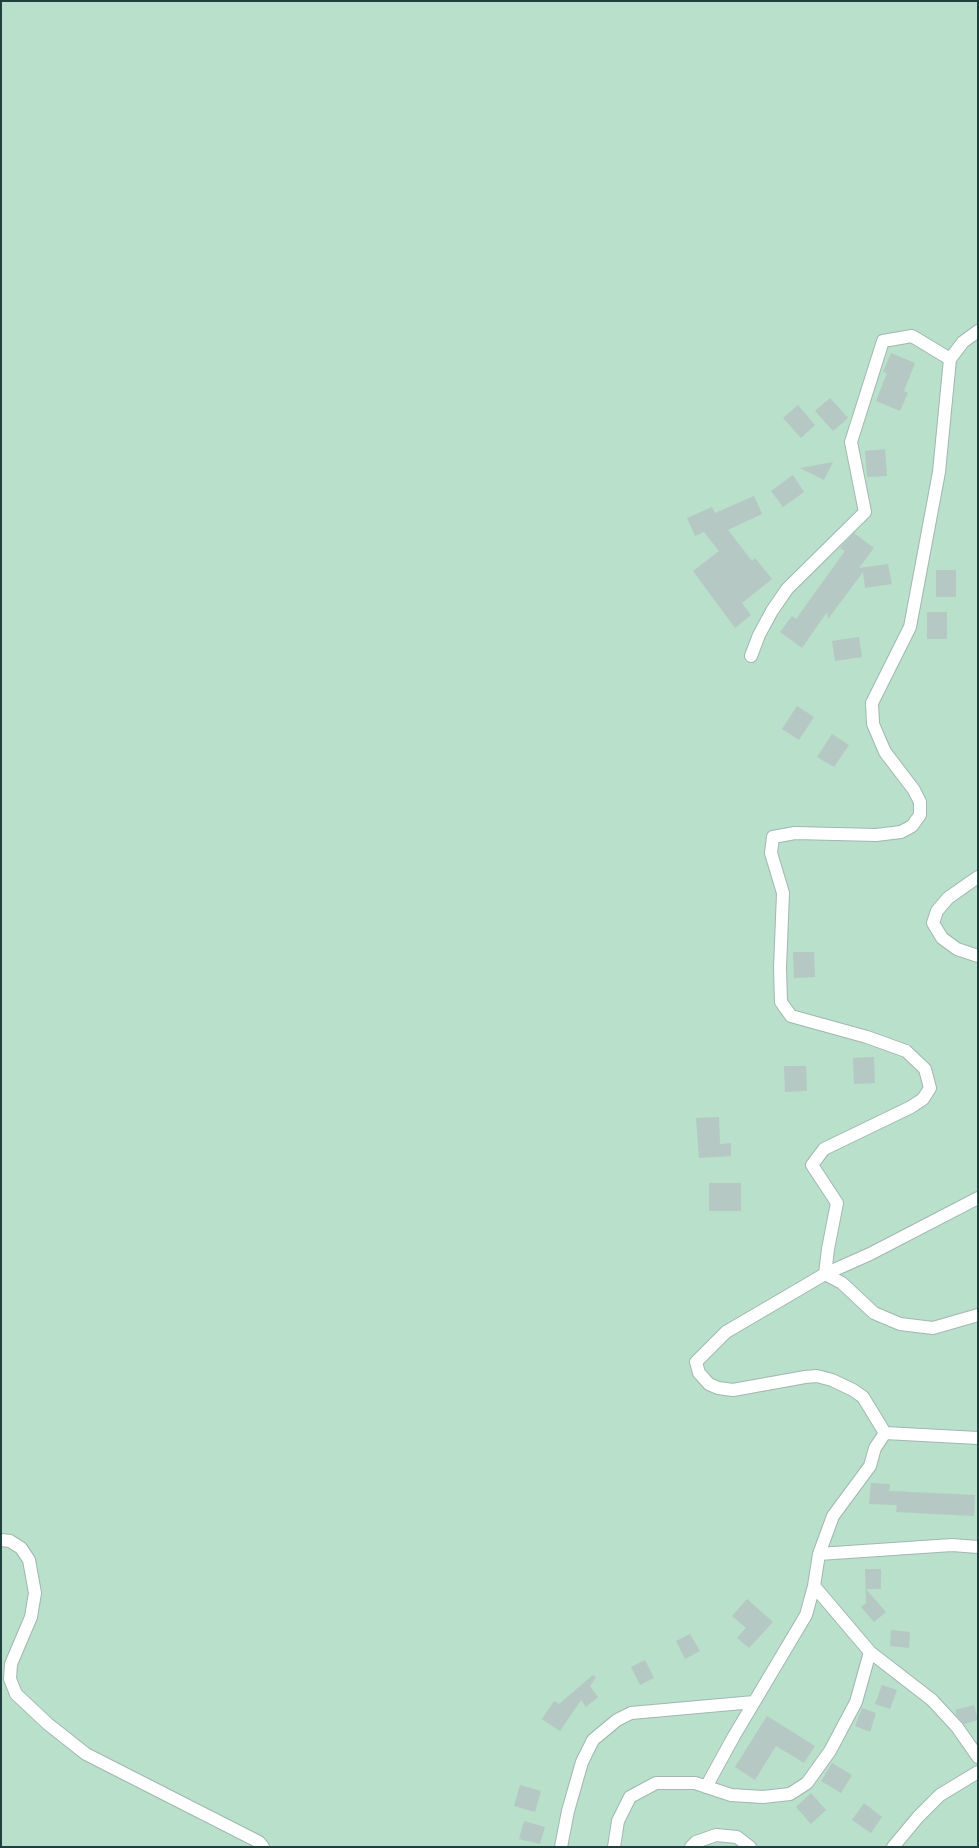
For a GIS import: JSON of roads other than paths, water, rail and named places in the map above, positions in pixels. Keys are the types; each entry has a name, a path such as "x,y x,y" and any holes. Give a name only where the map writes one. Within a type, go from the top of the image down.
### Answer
{"street":[{"path":"825,1274 828,1249 837,1203 812,1165 824,1149 912,1108 923,1099 930,1088 925,1069 906,1051 867,1037 791,1016 781,1002 780,968 783,893 771,853 773,837 795,833 876,835 901,832 912,826 920,815 920,802 914,790 885,752 873,724 872,702 910,627 938,472 950,359 962,342 978,331"},
{"path":"751,656 759,635 772,611 787,589 865,512 851,442 883,341 912,336 950,359"},
{"path":"978,877 948,898 937,910 933,923 942,938 957,949 978,956"},
{"path":"885,1433 863,1397 853,1390 832,1380 817,1376 805,1377 733,1390 718,1388 709,1384 698,1373 696,1362 726,1332 825,1274 870,1254 978,1198"},
{"path":"825,1274 842,1283 874,1313 900,1324 933,1328 978,1315"},
{"path":"885,1433 978,1438"},
{"path":"706,1787 734,1736 806,1615 814,1586 819,1554 833,1516 870,1466 875,1448 885,1433"},
{"path":"1,1540 10,1540 21,1548 29,1560 35,1593 31,1617 11,1664 10,1680 16,1694 48,1724 86,1754 259,1842 263,1847"},
{"path":"819,1554 952,1545 978,1547"},
{"path":"814,1586 870,1652 932,1700 957,1727 978,1757"},
{"path":"614,1847 618,1821 630,1797 656,1783 695,1783 731,1796 763,1797 790,1794 807,1783 830,1751 856,1702 870,1652"},
{"path":"561,1847 568,1811 582,1762 593,1740 617,1720 631,1713 754,1702"},
{"path":"893,1847 918,1817 940,1795 978,1772"},
{"path":"691,1847 696,1842 716,1835 737,1837 750,1847"}]}
